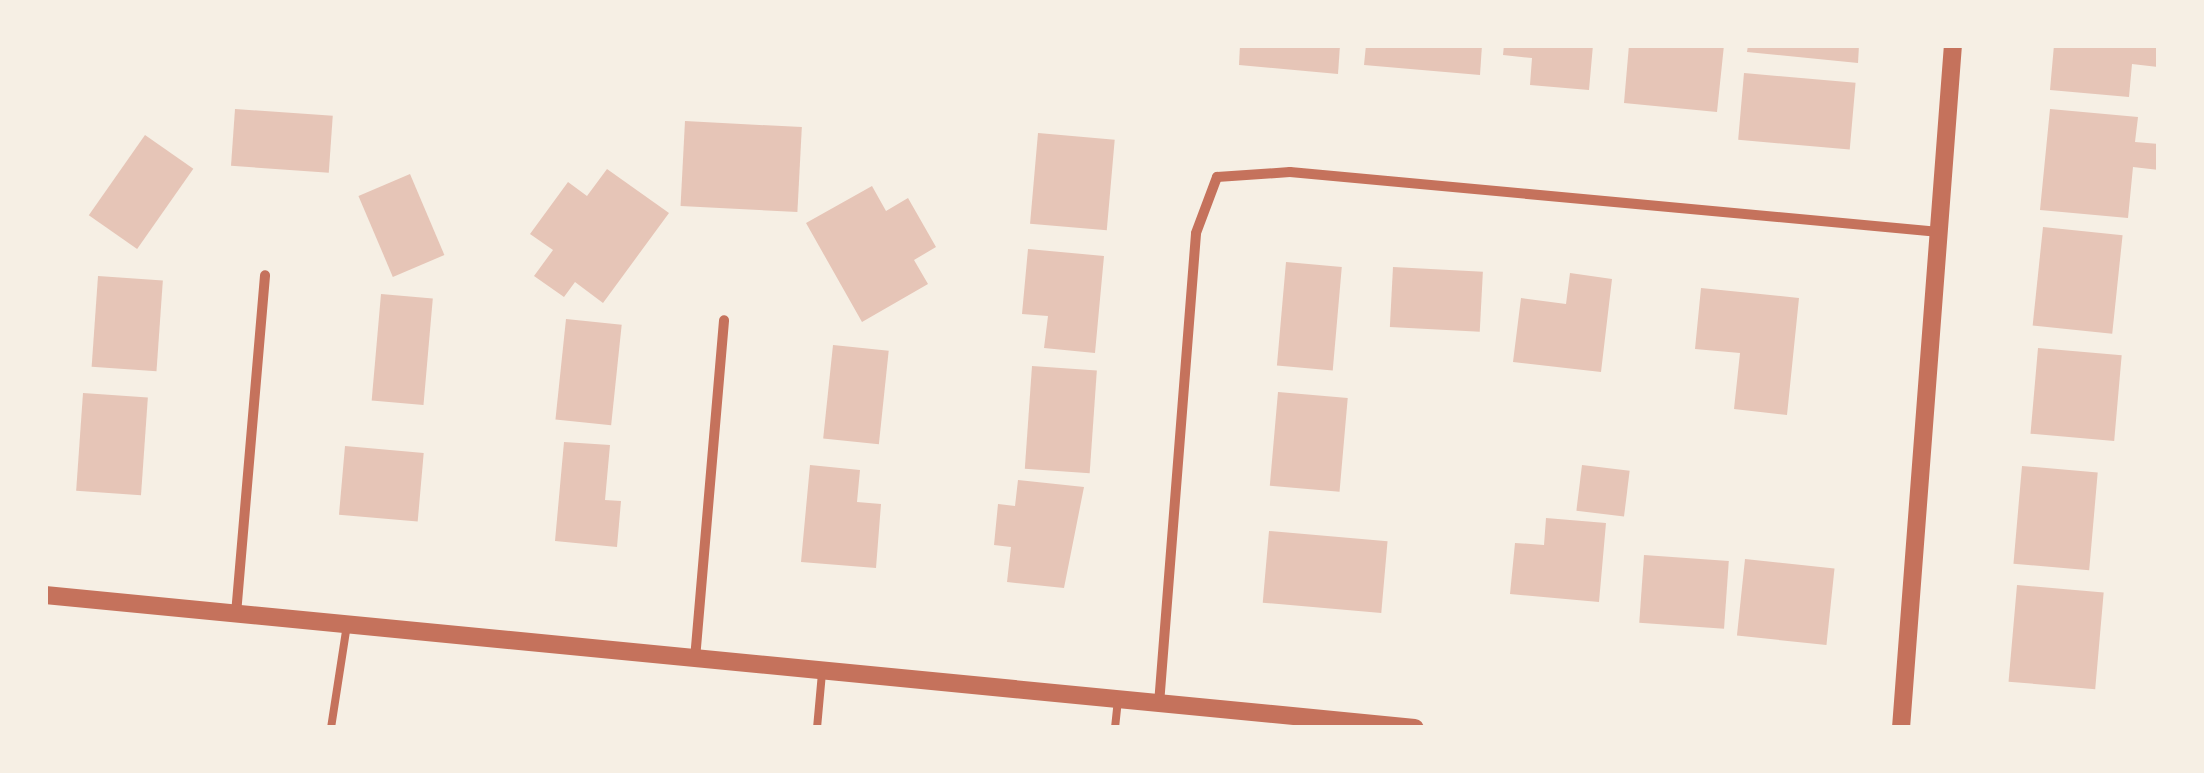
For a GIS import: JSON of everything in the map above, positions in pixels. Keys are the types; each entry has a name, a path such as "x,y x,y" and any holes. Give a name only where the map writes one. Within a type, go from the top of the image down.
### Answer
{"street":[{"path":"1902,728 1952,45"},
{"path":"1160,704 1196,234 1217,178 1290,172 1938,232"},
{"path":"236,614 265,275"},
{"path":"695,660 724,320"},
{"path":"45,594 1415,728"}],"lane":[{"path":"331,728 347,625"},
{"path":"817,728 822,672"},
{"path":"1115,728 1118,700"}],"building":[{"path":"1240,45 1340,45 1338,74 1239,65"},
{"path":"1366,45 1482,45 1480,75 1364,65"},
{"path":"1504,45 1593,45 1589,90 1530,85 1532,58 1503,55"},
{"path":"1629,45 1724,45 1717,112 1624,103"},
{"path":"1748,45 1859,45 1858,63 1747,52"},
{"path":"2054,45 2159,45 2158,67 2132,64 2129,97 2050,90"},
{"path":"1744,73 1856,83 1850,150 1738,140"},
{"path":"235,109 333,116 329,173 231,166"},
{"path":"2050,109 2138,117 2135,142 2159,144 2159,170 2133,167 2128,218 2040,210"},
{"path":"685,121 802,127 797,212 681,206"},
{"path":"1038,133 1115,140 1107,230 1030,224"},
{"path":"145,135 193,169 137,249 89,215"},
{"path":"607,169 669,213 603,303 575,282 564,297 534,276 553,250 530,234 568,182 587,196"},
{"path":"410,174 444,255 393,277 358,196"},
{"path":"872,186 886,211 908,198 936,247 914,260 928,284 862,322 806,223"},
{"path":"2043,227 2123,235 2112,334 2033,325"},
{"path":"1028,249 1104,256 1095,353 1044,348 1048,316 1022,314"},
{"path":"1286,262 1342,267 1333,370 1277,366"},
{"path":"1393,267 1483,272 1480,332 1390,327"},
{"path":"1570,273 1612,279 1601,372 1513,362 1521,298 1566,304"},
{"path":"98,276 163,281 156,371 92,367"},
{"path":"1701,288 1799,298 1787,415 1734,409 1740,353 1695,349"},
{"path":"381,294 433,299 423,405 372,401"},
{"path":"566,319 622,325 611,425 555,419"},
{"path":"833,345 889,351 879,444 823,438"},
{"path":"2038,348 2122,355 2114,441 2031,434"},
{"path":"1032,366 1097,371 1090,473 1025,469"},
{"path":"1278,392 1348,398 1340,492 1270,486"},
{"path":"83,393 148,398 141,495 76,491"},
{"path":"564,442 610,445 605,500 621,501 617,547 555,541"},
{"path":"345,446 424,453 418,522 339,515"},
{"path":"810,465 860,470 857,502 881,504 876,568 801,562"},
{"path":"1582,465 1630,471 1624,517 1576,511"},
{"path":"2022,466 2098,473 2089,570 2013,564"},
{"path":"1018,480 1084,487 1064,588 1007,582 1011,547 994,545 998,504 1015,506"},
{"path":"1546,518 1606,523 1599,602 1510,594 1515,543 1544,545"},
{"path":"1269,531 1388,541 1381,613 1263,603"},
{"path":"1644,555 1729,561 1724,629 1639,623"},
{"path":"1745,559 1835,568 1826,645 1737,636"},
{"path":"2017,585 2104,593 2095,689 2009,682"}]}
